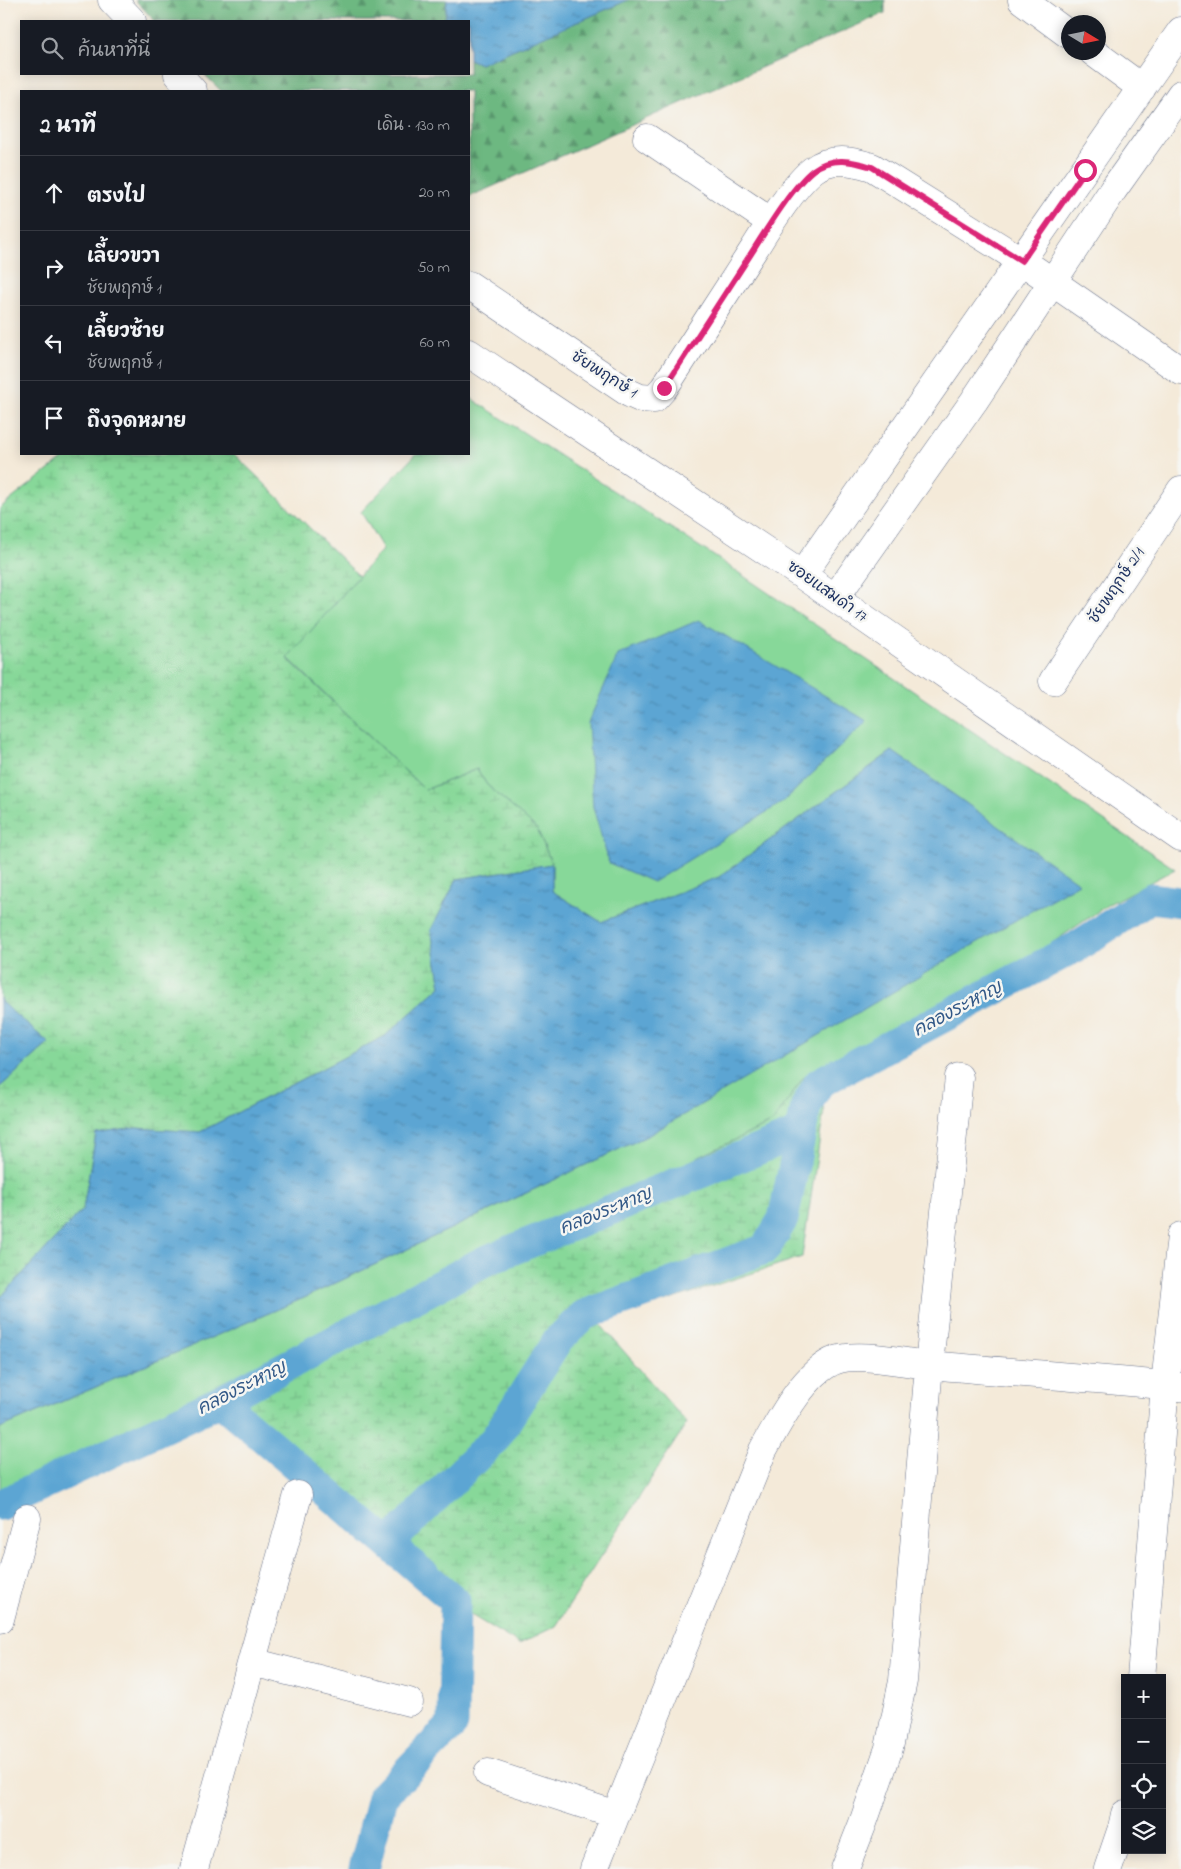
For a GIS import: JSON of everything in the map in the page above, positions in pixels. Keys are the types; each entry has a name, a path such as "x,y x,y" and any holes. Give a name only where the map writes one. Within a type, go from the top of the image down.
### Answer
{"street":[{"path":"112,0 131,20"},
{"path":"1022,0 1061,29"},
{"path":"802,575 1181,31"},
{"path":"1104,60 1142,88"},
{"path":"179,75 192,90"},
{"path":"835,598 974,401 1113,190 1181,94"},
{"path":"647,138 771,222"},
{"name":"ชัยพฤกษ์ 1","path":"470,286 629,393 640,398 654,399 664,388 771,222 795,190 814,170 830,161 854,161 872,167 1022,261 1181,371"},
{"path":"1085,170 1113,190"},
{"name":"ซอยแสมดำ 17","path":"470,354 802,575 1181,838"},
{"path":"941,378 974,401"},
{"name":"ชัยพฤกษ์ 2/1","path":"1053,682 1181,490"},
{"path":"845,1869 863,1824 889,1748 903,1681 929,1365 959,1077"},
{"path":"1141,1674 1173,1386 1181,1236"},
{"path":"594,1869 763,1450 788,1407 815,1373 835,1360 852,1356 929,1365 1173,1386"},
{"path":"194,1869 298,1495"},
{"path":"0,1619 27,1518"},
{"path":"252,1662 408,1702"},
{"path":"488,1773 616,1815"},
{"path":"1108,1869 1121,1831"}],"green space":[{"path":"135,0 447,0 445,20 154,20"},
{"path":"628,0 885,0 885,13 470,197 470,90 220,90 205,75 470,75 470,59 480,64"},
{"path":"470,398 717,558 1175,869 1109,904 1049,945 803,1078 773,1122 0,1489 0,1428 304,1298 649,1135 1076,882 892,751 719,877 601,922 552,891 552,864 537,829 487,785 477,769 425,790 287,657 383,549 361,512 415,455 470,455"},
{"path":"68,455 235,455 359,576 287,658 425,790 477,769 487,785 537,829 552,864 457,879 431,930 441,986 385,1036 200,1132 135,1128 96,1134 83,1209 0,1298 0,1087 49,1043 2,1003 0,998 0,508"},
{"path":"803,1078 824,1110 802,1257 599,1323 687,1423 556,1626 519,1644 401,1573 219,1409 215,1386 773,1122"}],"water":[{"path":"447,0 628,0 480,64 470,59 470,20 445,20"},
{"path":"699,620 867,721 783,802 653,882 609,863 593,807 588,723 618,655"},
{"path":"892,751 1079,883 649,1135 304,1298 0,1428 0,1298 83,1209 96,1134 135,1128 200,1132 385,1036 441,986 431,930 457,879 552,864 552,891 601,922 719,877"},
{"path":"0,998 2,1003 49,1043 0,1087"}],"waterway":[{"name":"คลองระหาญ","path":"0,1505 220,1401 485,1261 801,1132 806,1106 819,1083 1076,947 1151,898 1181,902"},
{"path":"364,1869 382,1797 453,1724 455,1601 388,1544 495,1439 557,1341 584,1315 765,1249 783,1219 801,1132"},
{"path":"220,1401 388,1544"}],"route":[{"path":"664,388 771,222 795,190 814,170 830,161 854,161 872,167 1022,261 1085,170"}]}
